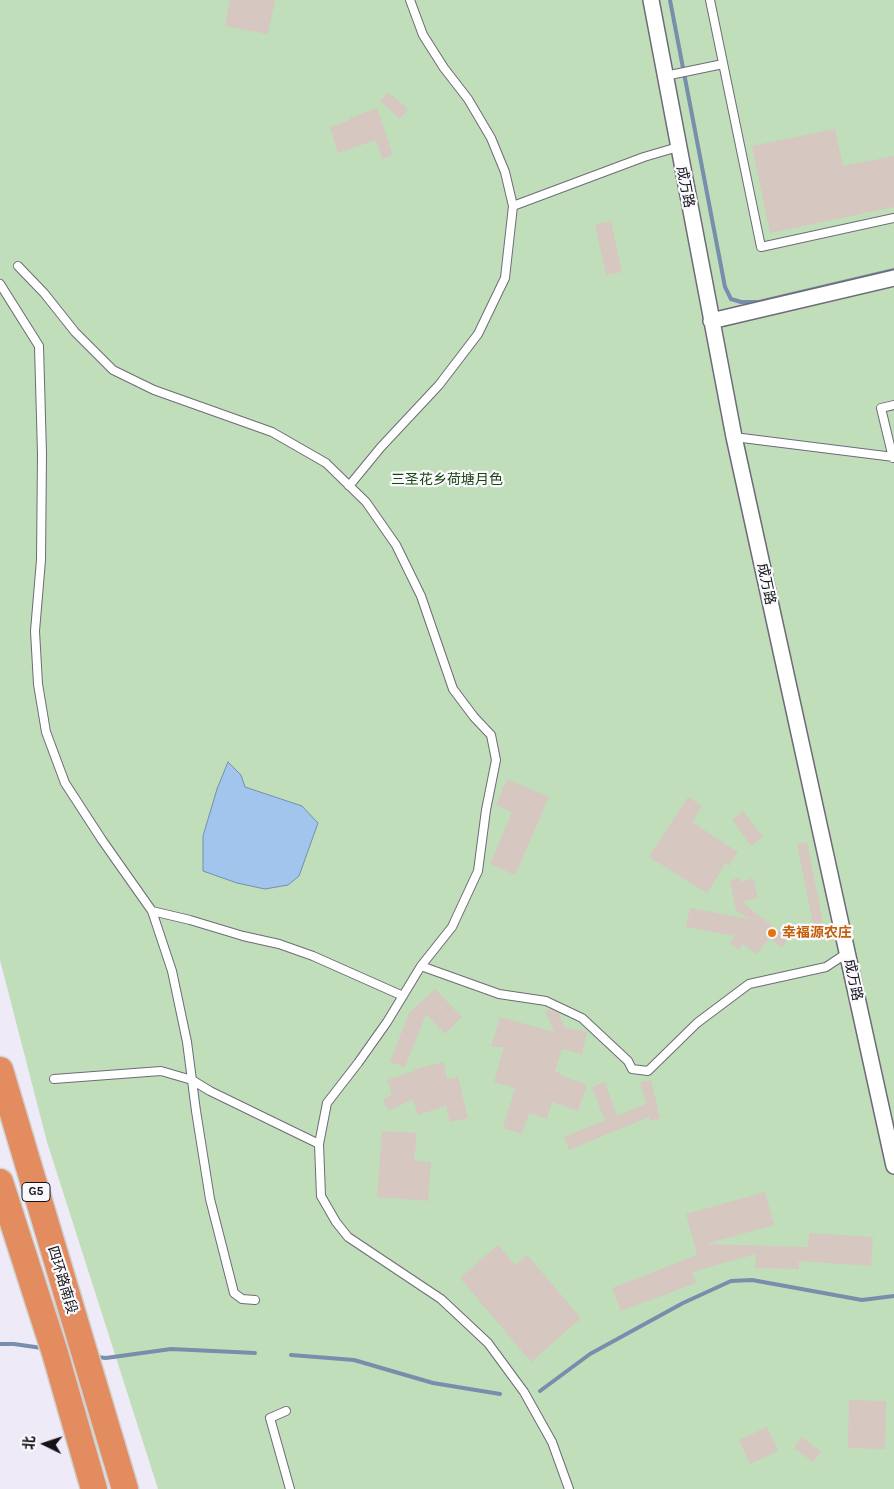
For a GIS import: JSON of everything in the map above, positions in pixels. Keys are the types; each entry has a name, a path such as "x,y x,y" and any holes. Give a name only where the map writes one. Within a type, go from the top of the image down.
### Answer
{"highway":[{"name":"四环路南段","path":"0,1070 125,1489"},
{"name":"四环路南段","path":"0,1182 40,1306 94,1489"}],"street":[{"name":"成万路","path":"651,0 734,437 894,1166"},
{"path":"711,321 894,278"}],"lane":[{"path":"349,486 382,447 439,386 478,334 505,278 513,206 505,172 491,138 468,99 422,35 410,0"},
{"path":"710,0 761,247 894,218"},
{"path":"665,76 723,64"},
{"path":"513,206 644,157 678,147"},
{"path":"18,266 44,293 75,332 114,370 154,390 272,432 326,464 366,502 396,545 421,596 453,689 490,735 496,760 486,810 478,871 452,927 421,966 358,1064 328,1103 319,1144 321,1196 336,1222 348,1237 441,1299 488,1343 524,1392 552,1442 569,1489"},
{"path":"0,284 38,346 42,454 41,550 36,631 38,684 46,732 65,783 152,912 172,971 187,1042 210,1200 234,1293 242,1300 255,1300"},
{"path":"734,437 893,458 882,408 894,405"},
{"path":"152,912 190,920 243,936 279,944 313,956 403,996"},
{"path":"421,966 499,994 546,1001 582,1018 628,1062 632,1069 648,1071 697,1023 749,984 826,968 847,953"},
{"path":"54,1079 161,1071 192,1080 210,1091 319,1144"},
{"path":"286,1411 270,1418 290,1489"}],"green space":[{"name":"三圣花乡荷塘月色","path":"0,0 894,0 894,1489 158,1489 47,1142 0,960"}],"water":[{"path":"228,762 241,775 245,787 302,806 318,823 299,876 288,885 265,889 237,883 203,871 203,836 217,789"}],"building":[{"path":"230,0 275,0 268,34 225,26"},
{"path":"388,92 408,109 400,119 380,101"},
{"path":"377,108 393,155 382,159 376,140 338,153 330,127"},
{"path":"835,129 843,166 894,156 894,207 770,233 752,146"},
{"path":"611,221 622,272 606,275 595,224"},
{"path":"507,779 549,797 515,875 490,864 512,812 496,805"},
{"path":"688,797 702,806 692,822 738,852 728,867 727,861 707,893 649,857"},
{"path":"743,811 763,837 751,846 732,820"},
{"path":"807,842 825,932 815,934 797,844"},
{"path":"740,878 741,882 753,878 758,898 742,902 788,939 782,948 770,938 756,954 743,944 739,950 730,943 735,936 686,927 690,908 750,919 736,911 730,880"},
{"path":"436,988 462,1017 445,1034 426,1014 405,1067 390,1062 409,1013"},
{"path":"550,1009 559,1013 564,1027 587,1032 582,1054 562,1049 555,1072 587,1085 578,1111 552,1102 547,1119 529,1113 522,1134 503,1128 515,1088 494,1082 504,1047 491,1047 500,1017 554,1032 545,1011"},
{"path":"444,1062 447,1079 458,1077 468,1118 450,1122 446,1106 418,1115 413,1099 389,1111 383,1099 392,1095 387,1080 415,1071 411,1070"},
{"path":"651,1080 660,1118 650,1121 649,1117 569,1150 564,1137 606,1120 592,1087 605,1082 617,1116 646,1104 640,1082"},
{"path":"382,1131 417,1133 414,1161 431,1162 428,1201 377,1197"},
{"path":"765,1192 774,1225 706,1244 808,1247 809,1233 873,1237 871,1266 799,1261 799,1269 755,1268 756,1254 692,1272 696,1283 621,1311 612,1288 697,1255 686,1214"},
{"path":"498,1245 515,1265 527,1255 581,1318 531,1362 460,1278"},
{"path":"849,1400 886,1401 885,1449 848,1448"},
{"path":"767,1427 778,1451 750,1464 739,1440"},
{"path":"802,1437 821,1452 813,1462 794,1448"}],"waterway":[{"path":"670,0 725,287 731,299 741,302 759,302 894,270"},
{"path":"540,1391 590,1354 683,1303 731,1281 752,1280 862,1300 894,1296"},
{"path":"0,1344 42,1348"},
{"path":"96,1357 106,1358 171,1349 255,1353"},
{"path":"291,1355 354,1360 433,1383 500,1394"}],"place":[{"name":"幸福源农庄","path":"772,933"}]}
